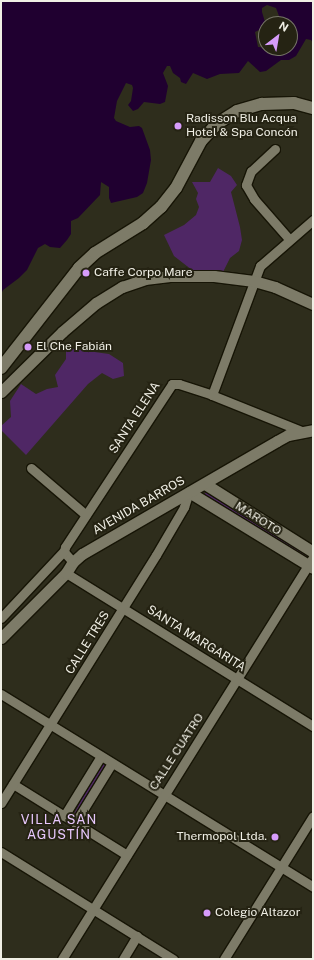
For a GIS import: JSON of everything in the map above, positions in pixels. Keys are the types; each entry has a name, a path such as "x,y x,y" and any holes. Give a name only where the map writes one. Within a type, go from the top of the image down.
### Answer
{"main road":[{"path":"1,368 83,264 95,253 143,223 161,207 176,188 201,141 218,123 237,111 262,104 294,103 313,108"}],"street":[{"path":"275,149 251,171 246,185 254,199 289,239"},
{"path":"212,396 251,294 254,281 263,261 313,220"},
{"path":"1,392 68,327 96,303 122,287 145,279 170,276 214,276 254,281 275,287 313,304"},
{"name":"SANTA ELENA","path":"64,551 170,386 175,384 309,431"},
{"name":"AVENIDA BARROS","path":"1,638 66,573 73,562 82,554 288,435 309,431"},
{"path":"31,468 86,515"},
{"name":"MAROTO","path":"205,484 313,552"},
{"name":"MAROTO","path":"189,492 311,564"},
{"name":"CALLE TRES","path":"1,803 124,608 184,507 189,492"},
{"path":"1,618 64,551 73,562"},
{"name":"CALLE CUATRO","path":"62,959 311,564"},
{"name":"SANTA MARGARITA","path":"66,573 313,726"},
{"path":"1,694 313,887"},
{"path":"64,816 101,756"},
{"path":"75,823 112,763"},
{"path":"13,784 127,855"},
{"path":"224,959 313,816"},
{"path":"1,852 173,959"},
{"path":"123,959 137,936"}],"shaded area":[{"path":"1,1 313,1 313,43 311,40 306,39 298,53 298,16 279,16 276,8 267,5 262,8 263,16 258,16 258,30 255,32 258,56 296,56 289,60 281,60 266,71 260,72 248,61 239,73 220,74 207,79 193,73 186,84 181,82 180,78 173,73 170,66 167,66 163,73 168,86 165,102 160,104 144,102 138,109 133,111 128,105 131,101 133,88 132,85 126,83 117,101 114,118 116,121 130,127 139,126 142,128 150,150 151,160 147,183 143,193 137,197 111,203 109,198 109,187 101,182 100,195 78,218 71,221 71,234 60,248 50,247 45,244 38,248 27,270 3,290 1,294"},
{"path":"218,168 231,176 237,185 231,192 242,240 239,251 230,258 223,272 209,273 192,270 174,256 164,235 184,225 196,215 199,207 196,199 198,193 192,182 210,182"},
{"path":"66,348 109,354 123,363 124,376 113,379 102,373 88,384 26,455 1,430 1,426 11,417 10,401 21,384 36,394 47,389 58,387 55,375 66,359"},
{"path":"209,490 309,553 305,560 201,497"},
{"path":"101,761 109,765 80,822 72,818"}],"place":[{"name":"Radisson Blu Acqua Hotel & Spa Concón","path":"178,126"},
{"name":"Caffe Corpo Mare","path":"86,273"},
{"name":"El Che Fabián","path":"28,347"},
{"name":"Thermopol Ltda.","path":"275,837"},
{"name":"Colegio Altazor","path":"207,913"}],"district":[{"name":"VILLA SAN AGUSTÍN","path":"59,828"}]}
